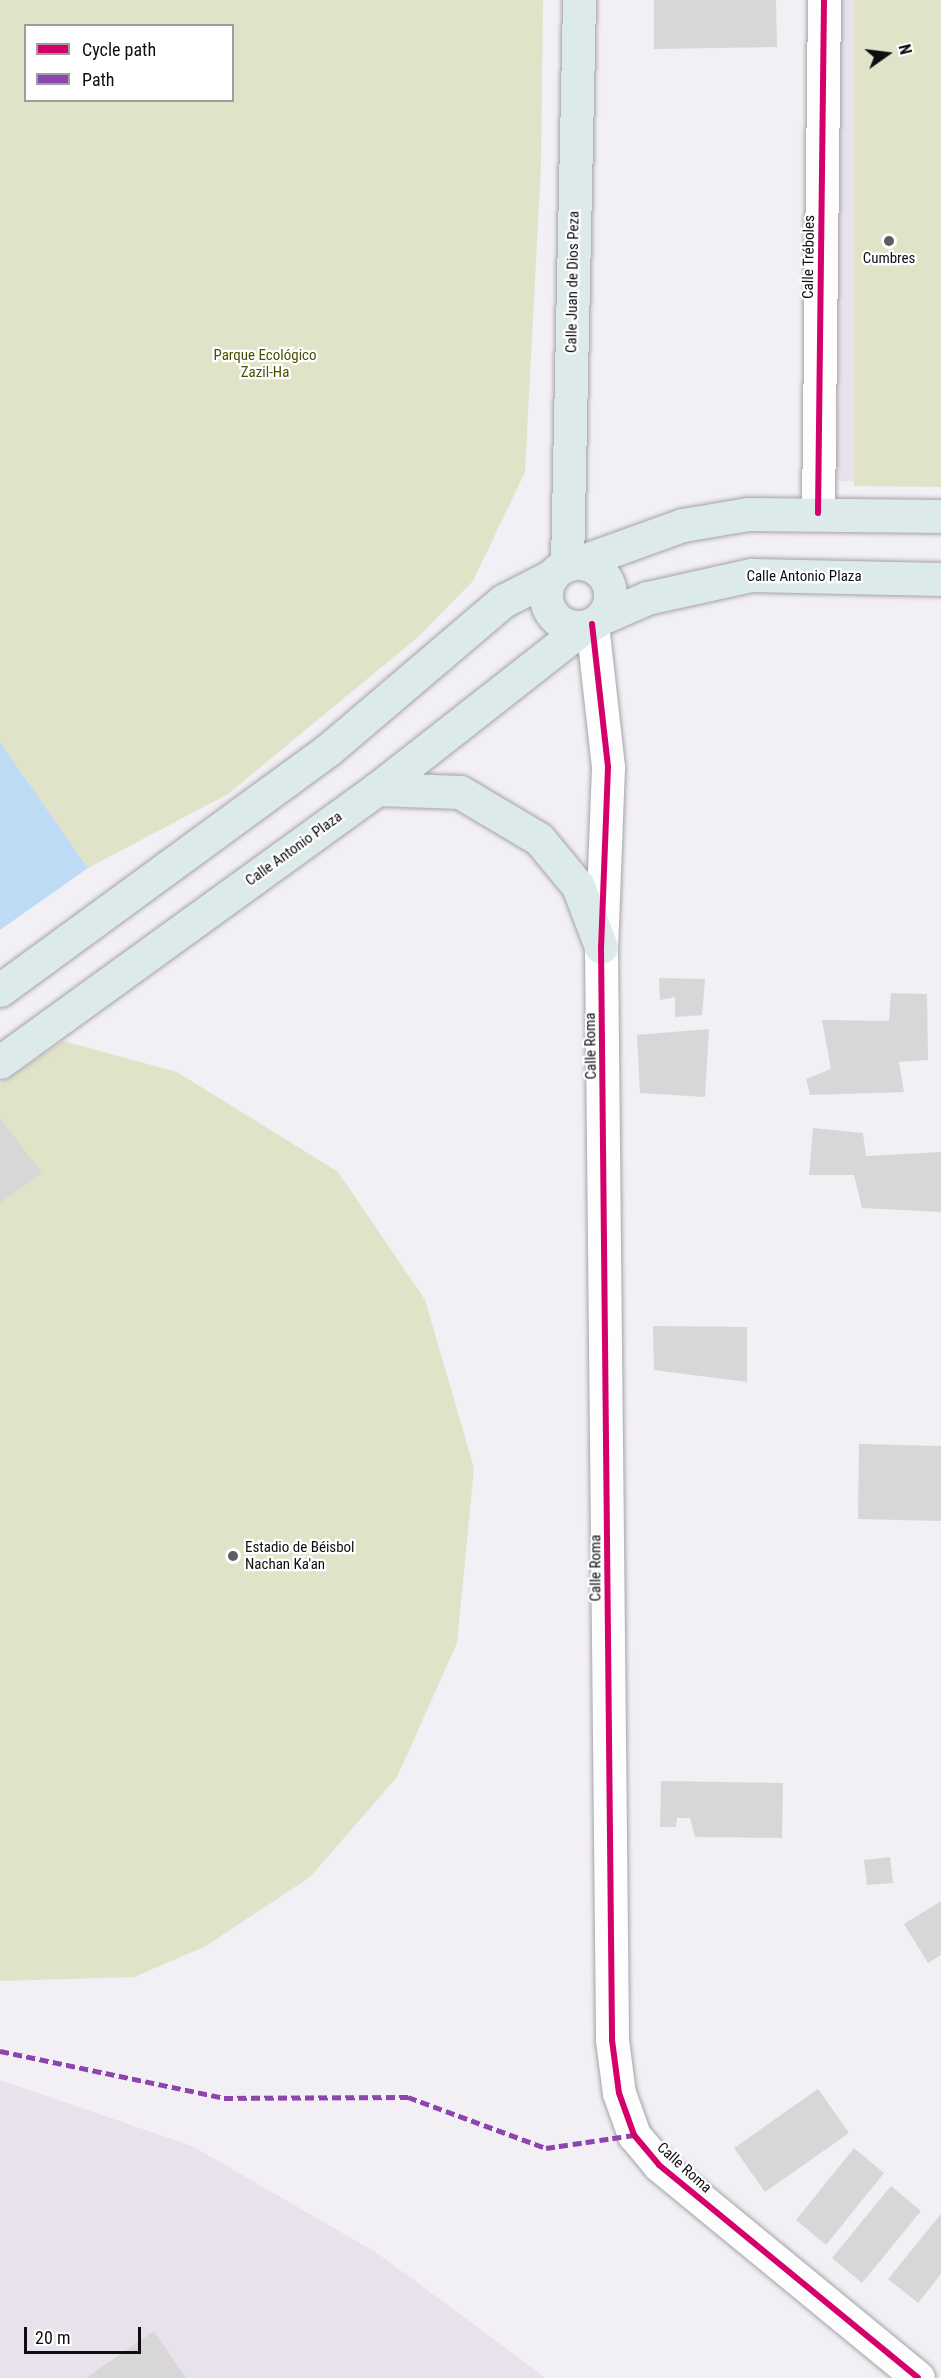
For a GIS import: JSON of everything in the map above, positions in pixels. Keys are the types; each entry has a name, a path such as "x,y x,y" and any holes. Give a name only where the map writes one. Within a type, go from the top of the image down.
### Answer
{"main road":[{"name":"Calle Juan de Dios Peza","path":"566,567 579,0"},
{"path":"0,990 328,750 503,602 566,567 683,525 748,514 941,516"},
{"path":"566,567 606,578 611,599 592,623 561,623 548,607 566,567"},
{"name":"Calle Antonio Plaza","path":"0,1062 377,789 592,623 647,598 751,575 941,579"},
{"path":"377,789 460,792 538,839 578,886 601,947"}],"street":[{"name":"Calle Tréboles","path":"818,513 824,0"},
{"name":"Calle Roma","path":"592,623 608,767 601,947 612,2040 619,2093 634,2135 659,2165 918,2378"}],"shaded area":[{"name":"Cumbres","path":"839,0 941,0 941,484 837,481"},
{"path":"0,2080 192,2146 377,2253 546,2378 0,2378"}],"green space":[{"name":"Parque Ecológico Zazil-Ha","path":"0,0 543,0 541,165 525,472 473,581 418,637 228,794 88,868 0,742"},
{"name":"Cumbres","path":"854,0 941,0 941,487 854,486"},
{"name":"Estadio de Béisbol Nachan Ka'an","path":"63,1041 177,1072 338,1172 425,1300 474,1468 457,1643 397,1777 310,1877 206,1946 134,1977 0,1981 0,1084"}],"water":[{"path":"0,742 88,868 0,930"}],"building":[{"path":"654,0 776,0 777,47 654,49"},
{"path":"659,978 705,979 702,1015 675,1017 675,997 660,1000"},
{"path":"891,993 927,994 928,1060 899,1062 904,1092 810,1095 806,1079 831,1069 822,1020 889,1021"},
{"path":"709,1029 705,1097 640,1093 637,1035"},
{"path":"0,1118 42,1173 0,1203"},
{"path":"813,1128 863,1133 866,1156 941,1152 941,1212 862,1208 854,1175 809,1175"},
{"path":"653,1326 747,1327 747,1382 654,1370"},
{"path":"859,1444 941,1446 941,1521 858,1519"},
{"path":"661,1781 783,1783 782,1838 695,1837 690,1818 677,1818 676,1827 660,1827"},
{"path":"890,1857 893,1883 867,1885 864,1860"},
{"path":"941,1901 941,1955 928,1963 904,1924"},
{"path":"818,2089 849,2133 765,2192 734,2148"},
{"path":"854,2148 884,2173 826,2245 796,2220"},
{"path":"891,2186 921,2211 862,2283 832,2258"},
{"path":"941,2214 941,2274 918,2303 888,2279"},
{"path":"154,2331 186,2378 86,2378"}],"marked path":[{"path":"0,2051 224,2098 408,2097 546,2148 634,2135"}],"cycle path":[{"path":"818,513 824,0"},
{"path":"592,624 608,767 601,947 612,2040 619,2093 634,2135 659,2165 918,2378"}],"place":[{"name":"Cumbres","path":"889,241"},
{"name":"Estadio de Béisbol Nachan Ka'an","path":"233,1556"}]}
